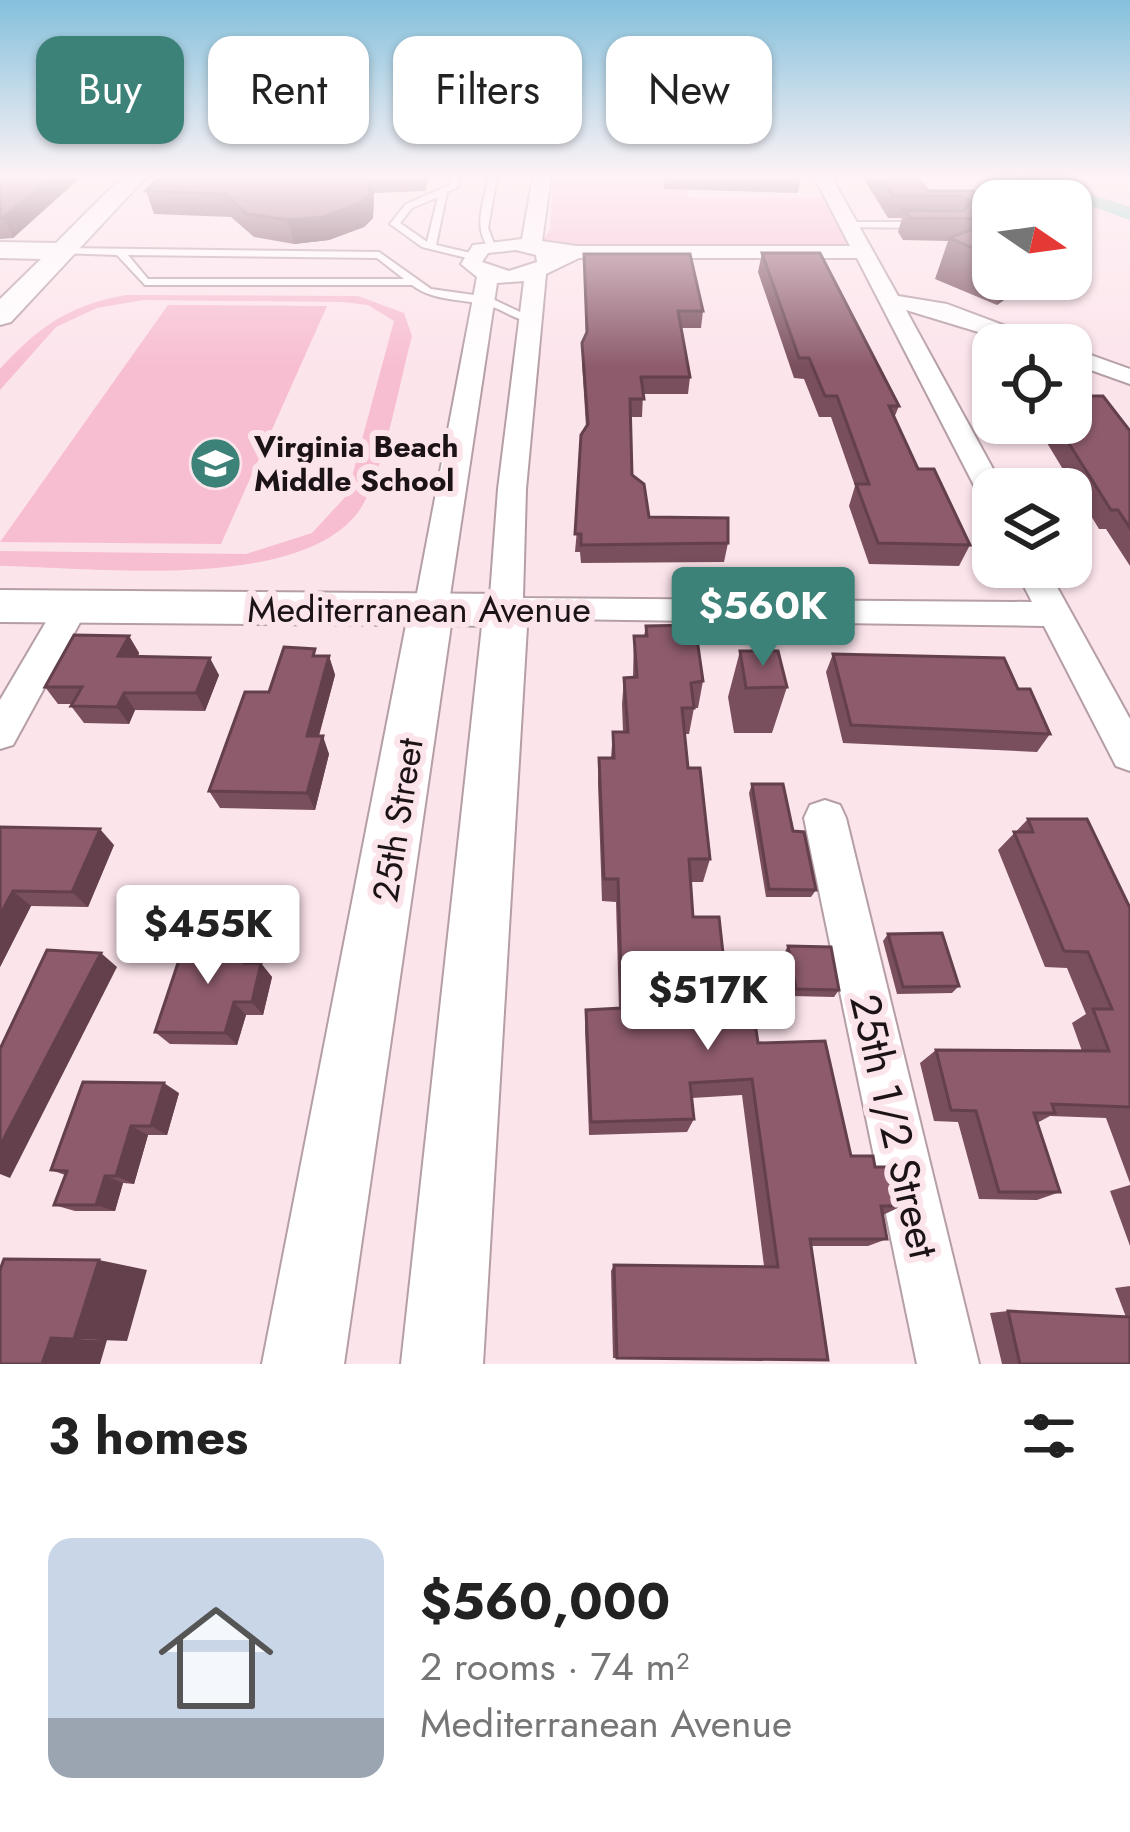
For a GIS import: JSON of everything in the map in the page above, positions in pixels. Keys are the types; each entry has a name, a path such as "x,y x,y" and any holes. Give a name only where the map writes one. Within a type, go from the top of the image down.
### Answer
{"street":[{"path":"0,316 73,240"},
{"path":"442,1364 538,240"},
{"path":"857,240 978,468"},
{"path":"0,250 63,250"},
{"path":"487,264 537,251"},
{"path":"487,264 537,251 864,252"},
{"name":"25th Street","path":"303,1364 487,264"},
{"path":"892,302 939,309 983,324"},
{"path":"1092,363 1130,377"},
{"path":"1041,588 1120,719 1130,755"},
{"name":"Mediterranean Avenue","path":"0,606 1055,614"},
{"path":"0,734 72,607"},
{"name":"25th 1/2 Street","path":"825,818 949,1364"}],"lane":[{"path":"418,240 487,264"},
{"path":"431,247 433,240"},
{"path":"484,240 487,264 529,319"},
{"path":"63,250 379,255 442,296 487,264"},
{"path":"121,253 145,283 415,282"}],"shaded area":[{"path":"849,242 842,246 558,248 541,243"},
{"path":"126,295 358,296 404,313 412,336 383,452 359,511 330,537 291,554 244,565 139,571 0,566 0,551 246,554 312,533 347,495 394,321 368,305 343,302 143,300 97,308 56,327 0,390 0,369 42,330 71,312"},
{"path":"168,305 327,306 221,544 0,542"}],"building":[{"path":"762,253 820,253 899,406 889,406 918,469 934,469 970,545 878,543 856,484 869,484 837,396 825,396 809,358 799,358"},
{"path":"584,254 690,254 703,311 678,311 690,377 641,377 644,399 630,399 632,475 644,484 649,517 728,518 728,543 581,545 581,534 575,534 581,435 588,424 582,343 587,332"},
{"path":"1092,396 1103,396 1130,431 1130,528 1118,510 1111,510 1092,480 1092,468 1084,468 1069,444 1092,444"},
{"path":"695,625 703,681 691,683 694,708 682,708 688,768 700,768 710,859 689,859 693,917 719,917 730,1017 754,1016 758,1043 825,1041 851,1156 873,1156 875,1167 893,1167 902,1206 881,1206 887,1239 810,1239 828,1360 617,1358 614,1265 778,1267 752,1079 690,1083 694,1119 591,1122 586,1010 622,1008 618,879 604,879 599,758 614,758 613,732 628,732 624,678 637,677 634,636 647,636 646,626"},
{"path":"74,635 129,636 118,656 210,658 196,693 124,693 117,707 71,706 82,687 45,687"},
{"path":"284,647 315,649 313,656 329,656 307,736 323,736 307,793 209,791 245,692 269,692"},
{"path":"740,651 778,651 787,687 746,688"},
{"path":"833,654 1004,658 1018,689 1030,689 1050,734 851,725"},
{"path":"752,784 783,784 793,831 804,832 816,890 769,889"},
{"path":"1028,819 1087,819 1130,908 1130,1107 1052,1104 1055,1113 1034,1113 1060,1192 999,1192 976,1111 951,1110 936,1050 1109,1051 1093,1009 1112,1009 1088,952 1064,951 1014,832 1033,832"},
{"path":"0,827 100,829 72,892 13,891 0,915"},
{"path":"942,933 959,986 903,987 888,934"},
{"path":"185,942 250,942 245,963 261,963 252,1002 234,1002 225,1033 155,1032"},
{"path":"788,946 831,947 839,990 796,989"},
{"path":"47,950 101,953 0,1146 0,1049"},
{"path":"83,1082 164,1083 151,1126 131,1126 116,1176 105,1176 96,1205 54,1205 67,1171 51,1170"},
{"path":"4,1259 99,1260 74,1339 51,1338 42,1364 0,1364"},
{"path":"1008,1311 1130,1317 1130,1364 1020,1364"}],"place":[{"name":"Virginia Beach Middle School","path":"215,464"}]}
